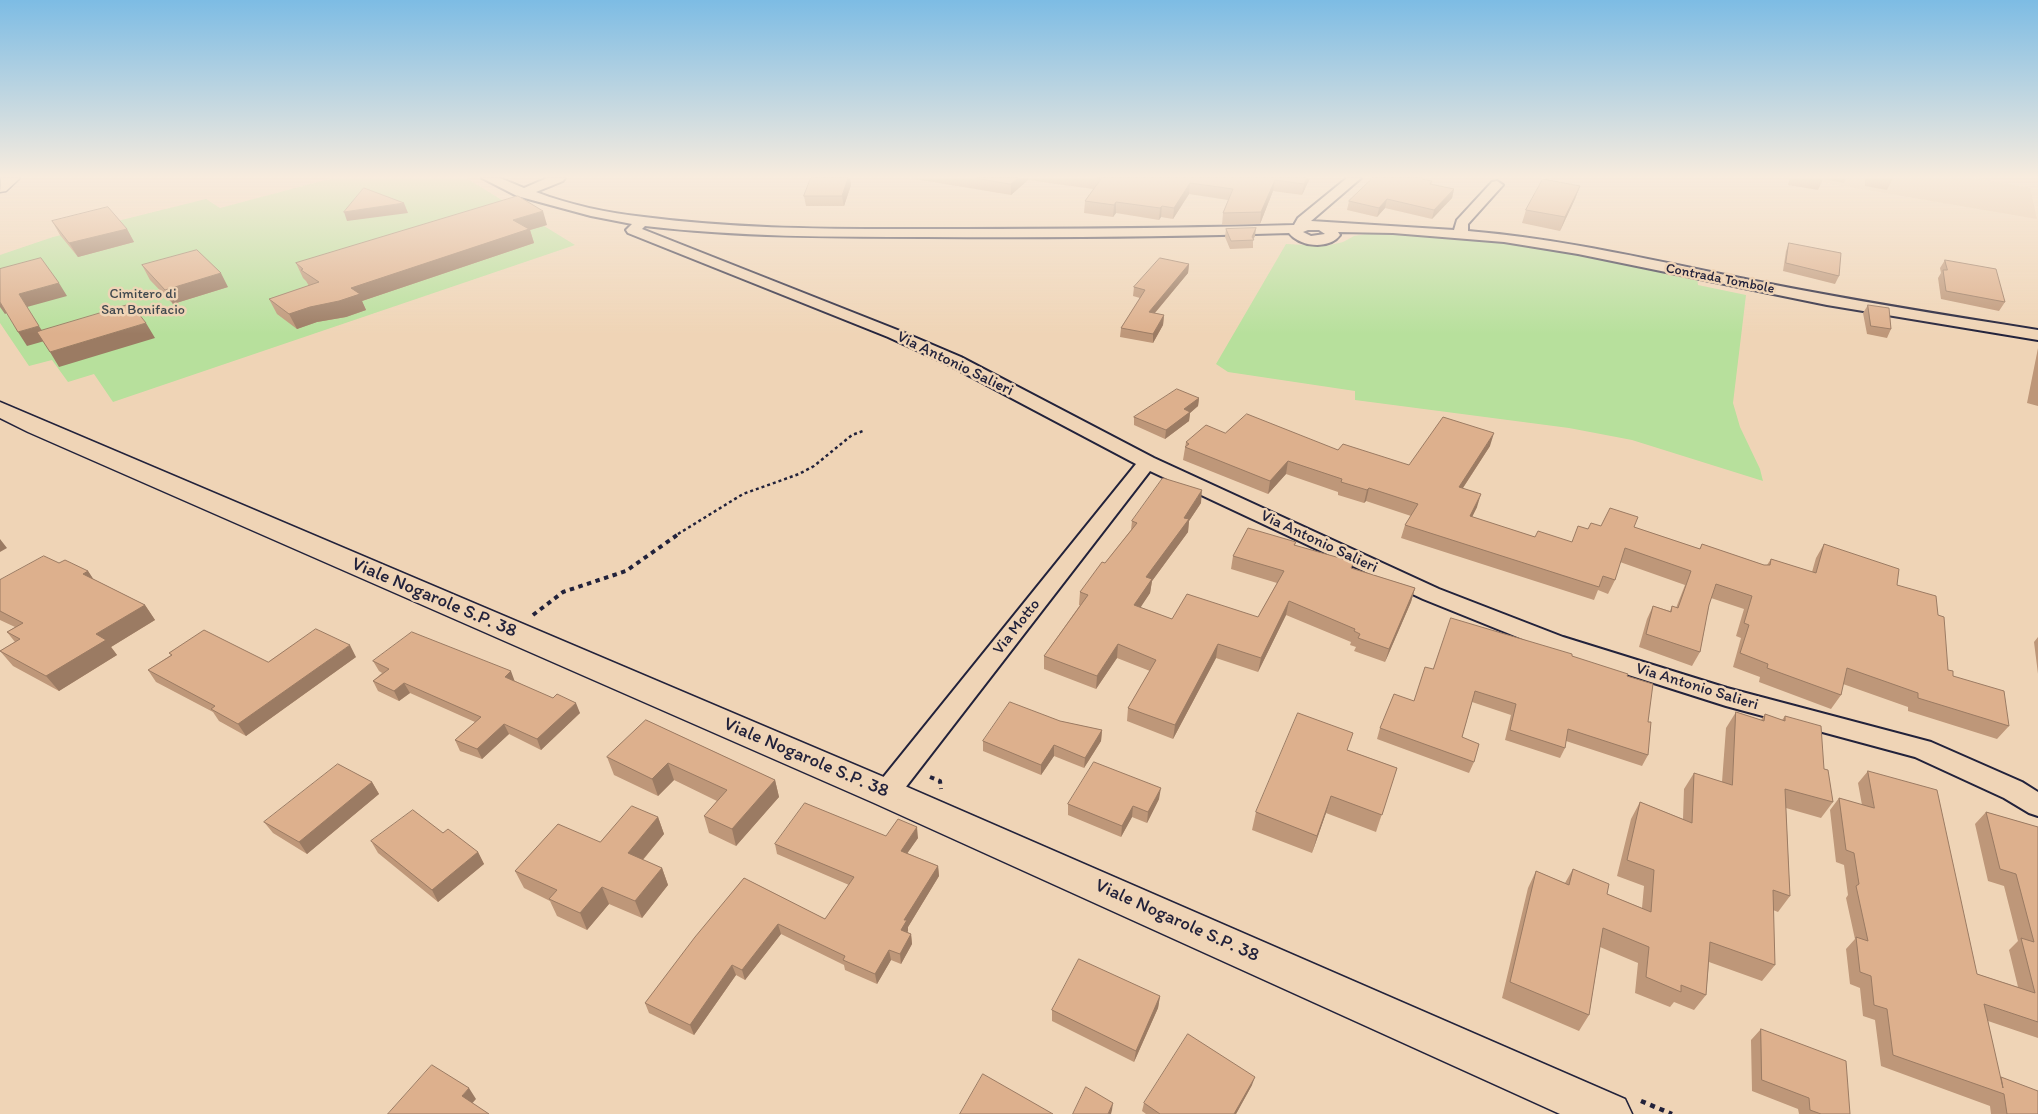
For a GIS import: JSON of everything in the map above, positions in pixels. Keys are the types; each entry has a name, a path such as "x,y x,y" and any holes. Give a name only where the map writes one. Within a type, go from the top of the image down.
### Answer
{"street":[{"name":"Via Antonio Salieri","path":"634,230 894,334 955,361 1147,462 1431,594 1555,643 1726,697 1922,749 2013,790 2038,805"},
{"path":"731,230 1119,234 1252,231 1301,232"},
{"name":"Contrada Tombole","path":"1323,230 1349,230"},
{"name":"Contrada Tombole","path":"1390,230 1504,238 1578,250 1827,300 2038,336"},
{"path":"1461,230 1462,234"},
{"name":"Viale Nogarole S.P. 38","path":"0,409 36,427 886,793 1610,1114"},
{"name":"Via Motto","path":"886,793 1147,462"}],"path":[{"path":"526,621 555,596 632,568 678,534 743,494 793,476 814,466 852,435 863,431"}],"green space":[{"name":"Cimitero di San Bonifacio","path":"81,230 551,230 575,245 113,402 94,374 68,382 52,360 29,366 0,323 0,255 53,237"},
{"path":"1373,233 1455,237 1536,247 1697,277 1698,285 1746,295 1733,403 1740,427 1760,469 1763,481 1632,440 1569,428 1355,400 1355,391 1228,372 1216,364 1286,244 1326,246 1343,242 1354,236"}],"building":[{"path":"59,230 123,230 69,243"},
{"path":"405,230 526,230 351,288 360,294 289,314 269,299 319,282 301,270 303,269 296,263"},
{"path":"1226,230 1255,230 1252,237 1254,240 1231,241"},
{"path":"1789,243 1841,253 1839,276 1786,263"},
{"path":"197,250 221,273 165,290 142,265"},
{"path":"41,258 59,283 19,294 39,326 18,332 0,302 0,269"},
{"path":"1160,258 1189,264 1149,312 1164,315 1153,334 1121,328 1145,290 1134,287"},
{"path":"1945,260 1996,269 2005,302 1946,291 1943,270 1947,270"},
{"path":"131,304 146,323 50,352 37,332"},
{"path":"1868,305 1889,308 1891,329 1871,326"},
{"path":"1177,389 1199,398 1184,409 1190,412 1166,430 1134,417"},
{"path":"1247,414 1338,450 1343,444 1409,465 1443,417 1494,433 1459,487 1481,494 1470,516 1535,537 1538,531 1572,542 1578,526 1588,529 1591,523 1601,526 1610,508 1638,517 1634,527 1700,549 1702,544 1764,565 1770,565 1771,559 1816,573 1824,544 1899,569 1897,585 1936,596 1938,615 1944,617 1948,670 1953,671 1953,676 2004,691 2009,726 1918,698 1918,693 1847,668 1841,695 1767,668 1768,664 1740,653 1749,625 1744,623 1752,596 1716,584 1709,605 1700,652 1646,634 1653,606 1671,612 1672,606 1678,608 1691,571 1625,548 1615,580 1603,576 1599,587 1405,525 1418,504 1369,488 1367,490 1341,482 1342,479 1288,461 1270,481 1185,447 1189,444 1186,442 1206,425 1225,433"},
{"path":"1163,478 1202,490 1184,518 1189,519 1146,577 1152,579 1134,605 1172,619 1187,594 1258,617 1284,571 1233,556 1248,528 1296,542 1294,545 1354,562 1351,568 1415,588 1389,649 1358,638 1360,634 1354,631 1355,629 1289,601 1261,658 1218,644 1175,725 1128,708 1156,660 1118,644 1097,676 1044,656 1088,595 1080,592 1102,562 1105,563 1137,523 1132,521"},
{"path":"44,556 59,563 65,560 88,571 83,574 145,605 96,634 106,640 46,676 0,651 20,639 7,632 23,623 0,611 0,580"},
{"path":"1451,618 1572,654 1572,656 1653,684 1648,722 1651,722 1648,755 1568,729 1565,748 1510,730 1516,704 1475,691 1462,737 1479,744 1474,762 1380,728 1394,694 1414,701 1425,667 1433,669"},
{"path":"316,629 350,645 238,724 211,709 215,706 148,670 172,655 169,653 204,630 268,662"},
{"path":"412,632 511,671 505,677 553,698 557,694 576,703 537,739 504,724 477,749 455,740 481,717 404,683 394,691 373,681 389,669 373,661"},
{"path":"1010,702 1060,721 1102,730 1085,758 1054,745 1041,765 983,741"},
{"path":"1736,712 1764,721 1765,714 1785,721 1785,716 1821,726 1824,769 1828,770 1833,802 1785,789 1790,896 1773,890 1775,965 1710,942 1706,995 1681,985 1681,992 1646,977 1649,947 1603,928 1589,1015 1510,982 1536,871 1569,885 1573,869 1609,884 1607,894 1651,912 1654,870 1627,860 1640,802 1692,823 1694,773 1732,785"},
{"path":"1298,713 1353,733 1347,750 1397,768 1382,815 1331,796 1317,836 1256,812"},
{"path":"646,720 775,780 732,829 704,816 727,790 668,763 652,779 607,757"},
{"path":"1094,762 1161,788 1148,812 1133,806 1122,826 1068,804"},
{"path":"338,764 372,782 299,842 264,822"},
{"path":"1868,771 1937,790 1977,974 2035,993 2021,938 2034,942 2016,874 2000,869 1986,812 2038,827 2038,1022 1984,1004 2003,1088 2001,1077 2038,1091 2038,1114 2007,1114 2004,1094 1893,1055 1887,1009 1874,1005 1871,976 1860,972 1856,937 1868,941 1856,886 1859,884 1854,853 1846,850 1839,798 1874,808"},
{"path":"805,803 886,836 898,819 917,827 901,851 938,866 904,920 907,920 901,930 911,934 900,954 889,950 875,974 843,960 845,956 778,924 742,970 732,965 690,1025 645,1003 695,937 744,878 825,919 854,877 775,844"},
{"path":"632,806 658,817 628,853 662,868 635,901 602,887 580,913 549,899 557,890 515,871 558,824 600,842"},
{"path":"413,810 443,833 448,829 478,852 432,890 371,841"},
{"path":"1079,959 1160,996 1136,1051 1052,1010"},
{"path":"1761,1029 1846,1061 1850,1114 1821,1114 1810,1110 1809,1098 1762,1080"},
{"path":"1188,1034 1255,1077 1234,1114 1160,1114 1144,1103"},
{"path":"432,1065 469,1088 462,1096 489,1114 388,1114"},
{"path":"983,1074 1053,1114 960,1114"},
{"path":"1086,1087 1113,1103 1108,1114 1073,1114"}]}
